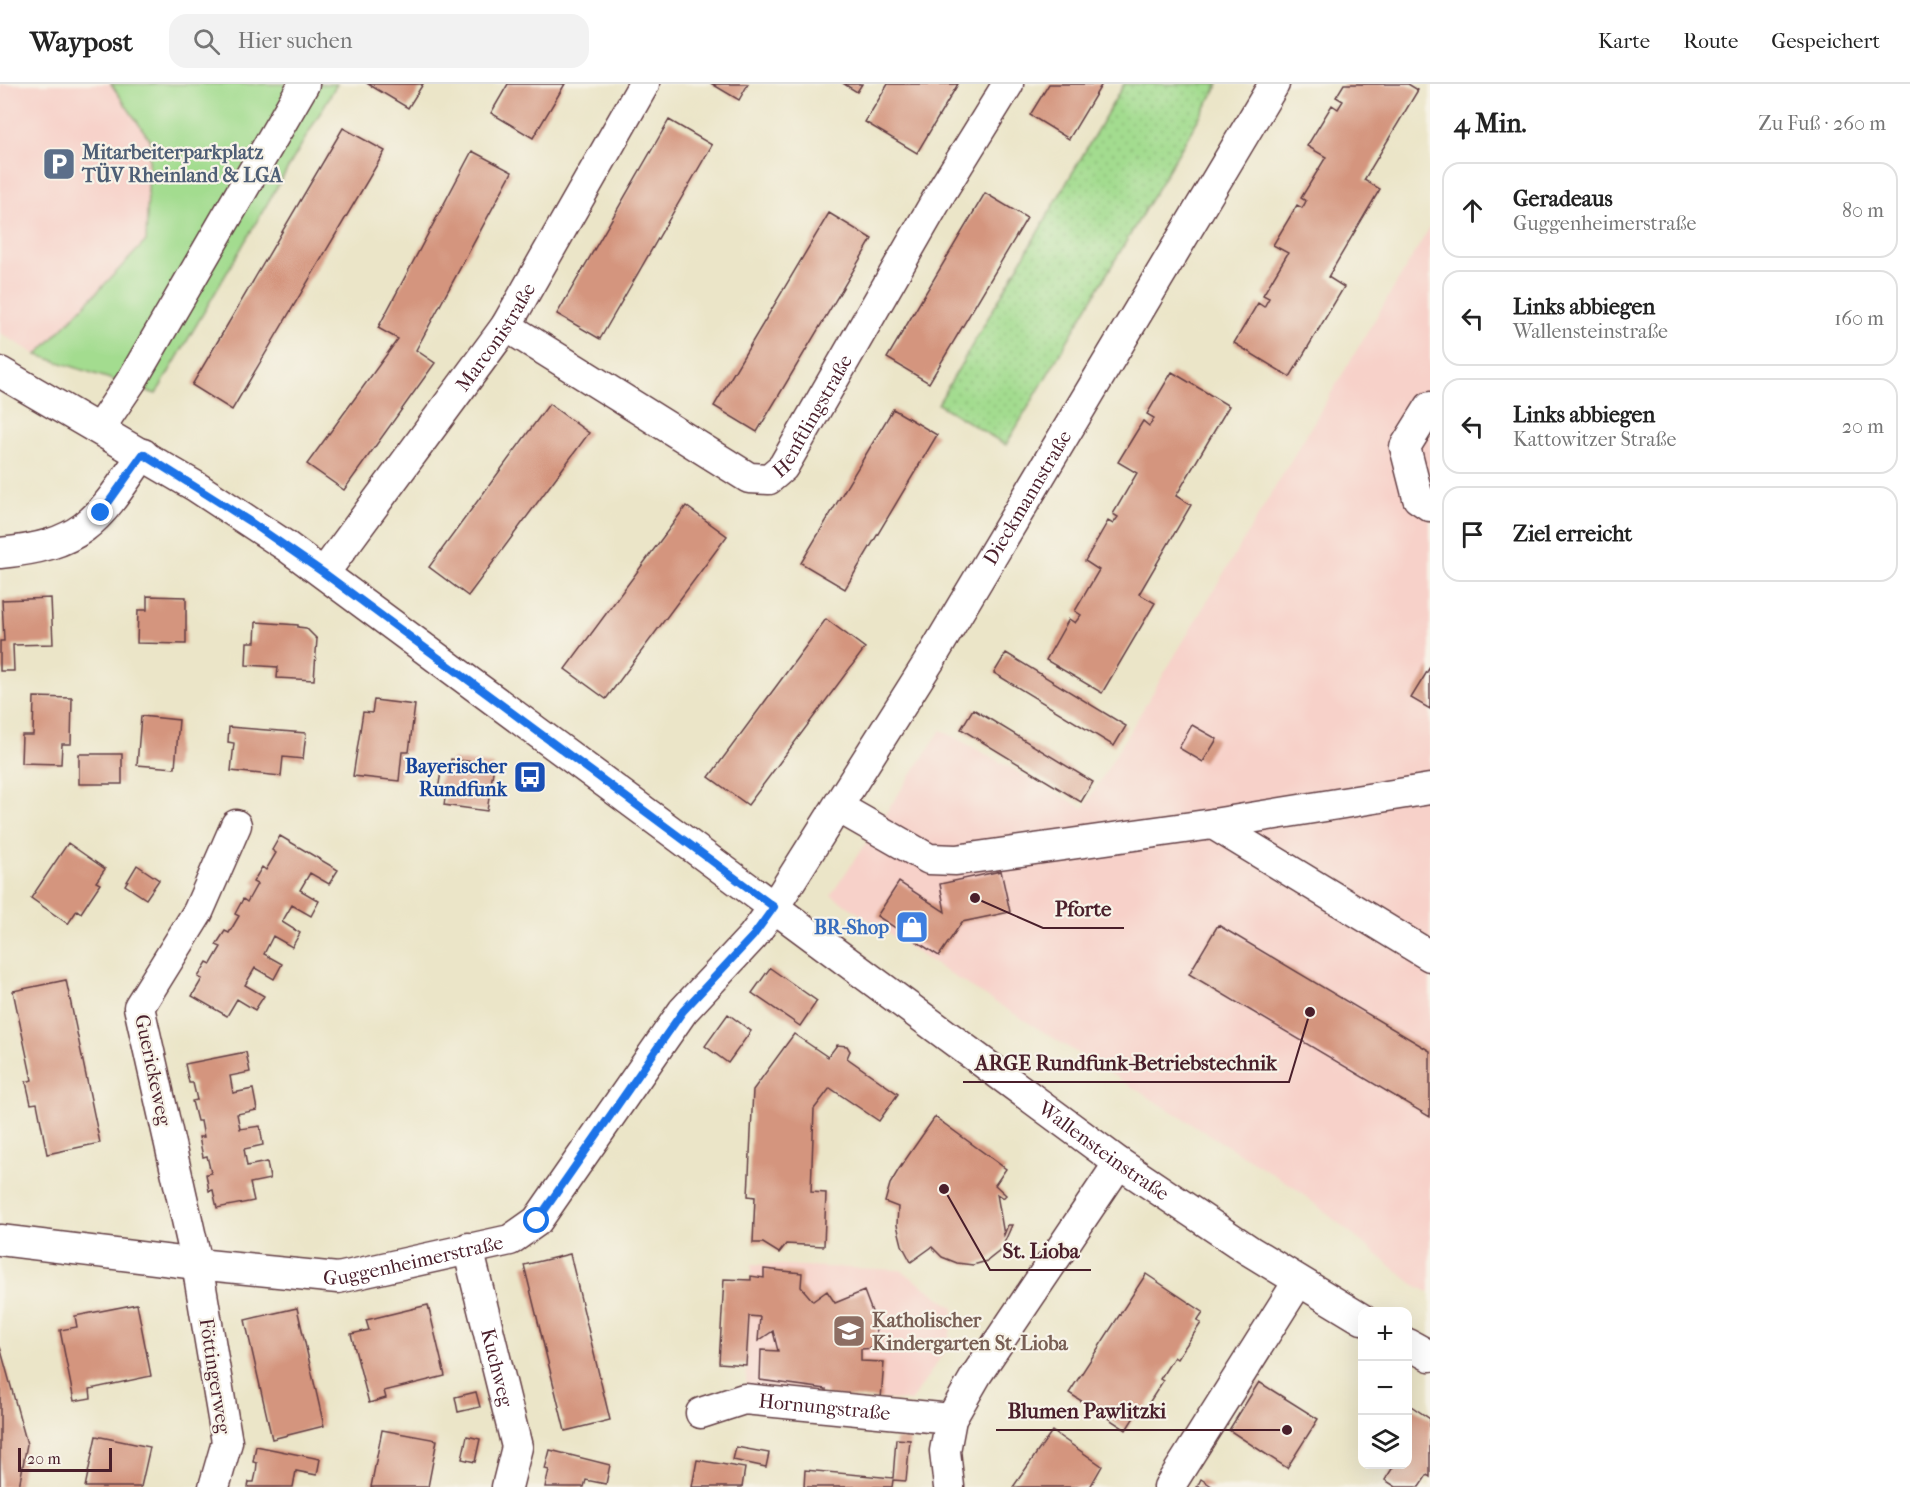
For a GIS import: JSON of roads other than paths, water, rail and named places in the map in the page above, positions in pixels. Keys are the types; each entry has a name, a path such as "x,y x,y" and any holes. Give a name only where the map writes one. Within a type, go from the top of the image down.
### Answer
{"street":[{"path":"99,429 132,380 304,84"},
{"name":"Marconistraße","path":"324,573 506,326 644,84"},
{"name":"Henftlingstraße","path":"506,326 749,478 769,479 783,466 943,189 1008,84"},
{"name":"Dieckmannstraße","path":"774,907 838,807 1274,84"},
{"name":"Wallensteinstraße","path":"0,372 143,454 249,521 324,573 1119,1163 1298,1282 1358,1317"},
{"path":"1430,406 1405,447 1418,498 1430,506"},
{"path":"0,553 31,550 84,530 101,513 143,454"},
{"path":"838,807 929,859 956,860 1213,824 1430,789"},
{"path":"1213,824 1430,956"},
{"name":"Guerickeweg","path":"197,1264 139,1007 198,912 236,825"},
{"name":"Guggenheimerstraße","path":"0,1240 197,1264 338,1278 510,1240 537,1221 683,1011 753,936 774,907"},
{"path":"949,1487 945,1451 951,1419 977,1374 1119,1163"},
{"name":"Kuchweg","path":"468,1248 516,1447 507,1487"},
{"name":"Föttingerweg","path":"197,1264 227,1442 214,1487"},
{"path":"1169,1487 1298,1282"},
{"path":"1412,1347 1430,1356"},
{"name":"Hornungstraße","path":"701,1413 744,1399 951,1419"}],"place":[{"name":"Mitarbeiterparkplatz TÜV Rheinland & LGA","path":"59,164"},
{"name":"Bayerischer Rundfunk","path":"530,777"},
{"name":"Pforte","path":"975,898"},
{"name":"BR-Shop","path":"912,927"},
{"name":"ARGE Rundfunk-Betriebstechnik","path":"1310,1012"},
{"name":"St. Lioba","path":"944,1189"},
{"name":"Katholischer Kindergarten St. Lioba","path":"849,1331"},
{"name":"Blumen Pawlitzki","path":"1287,1430"}]}
